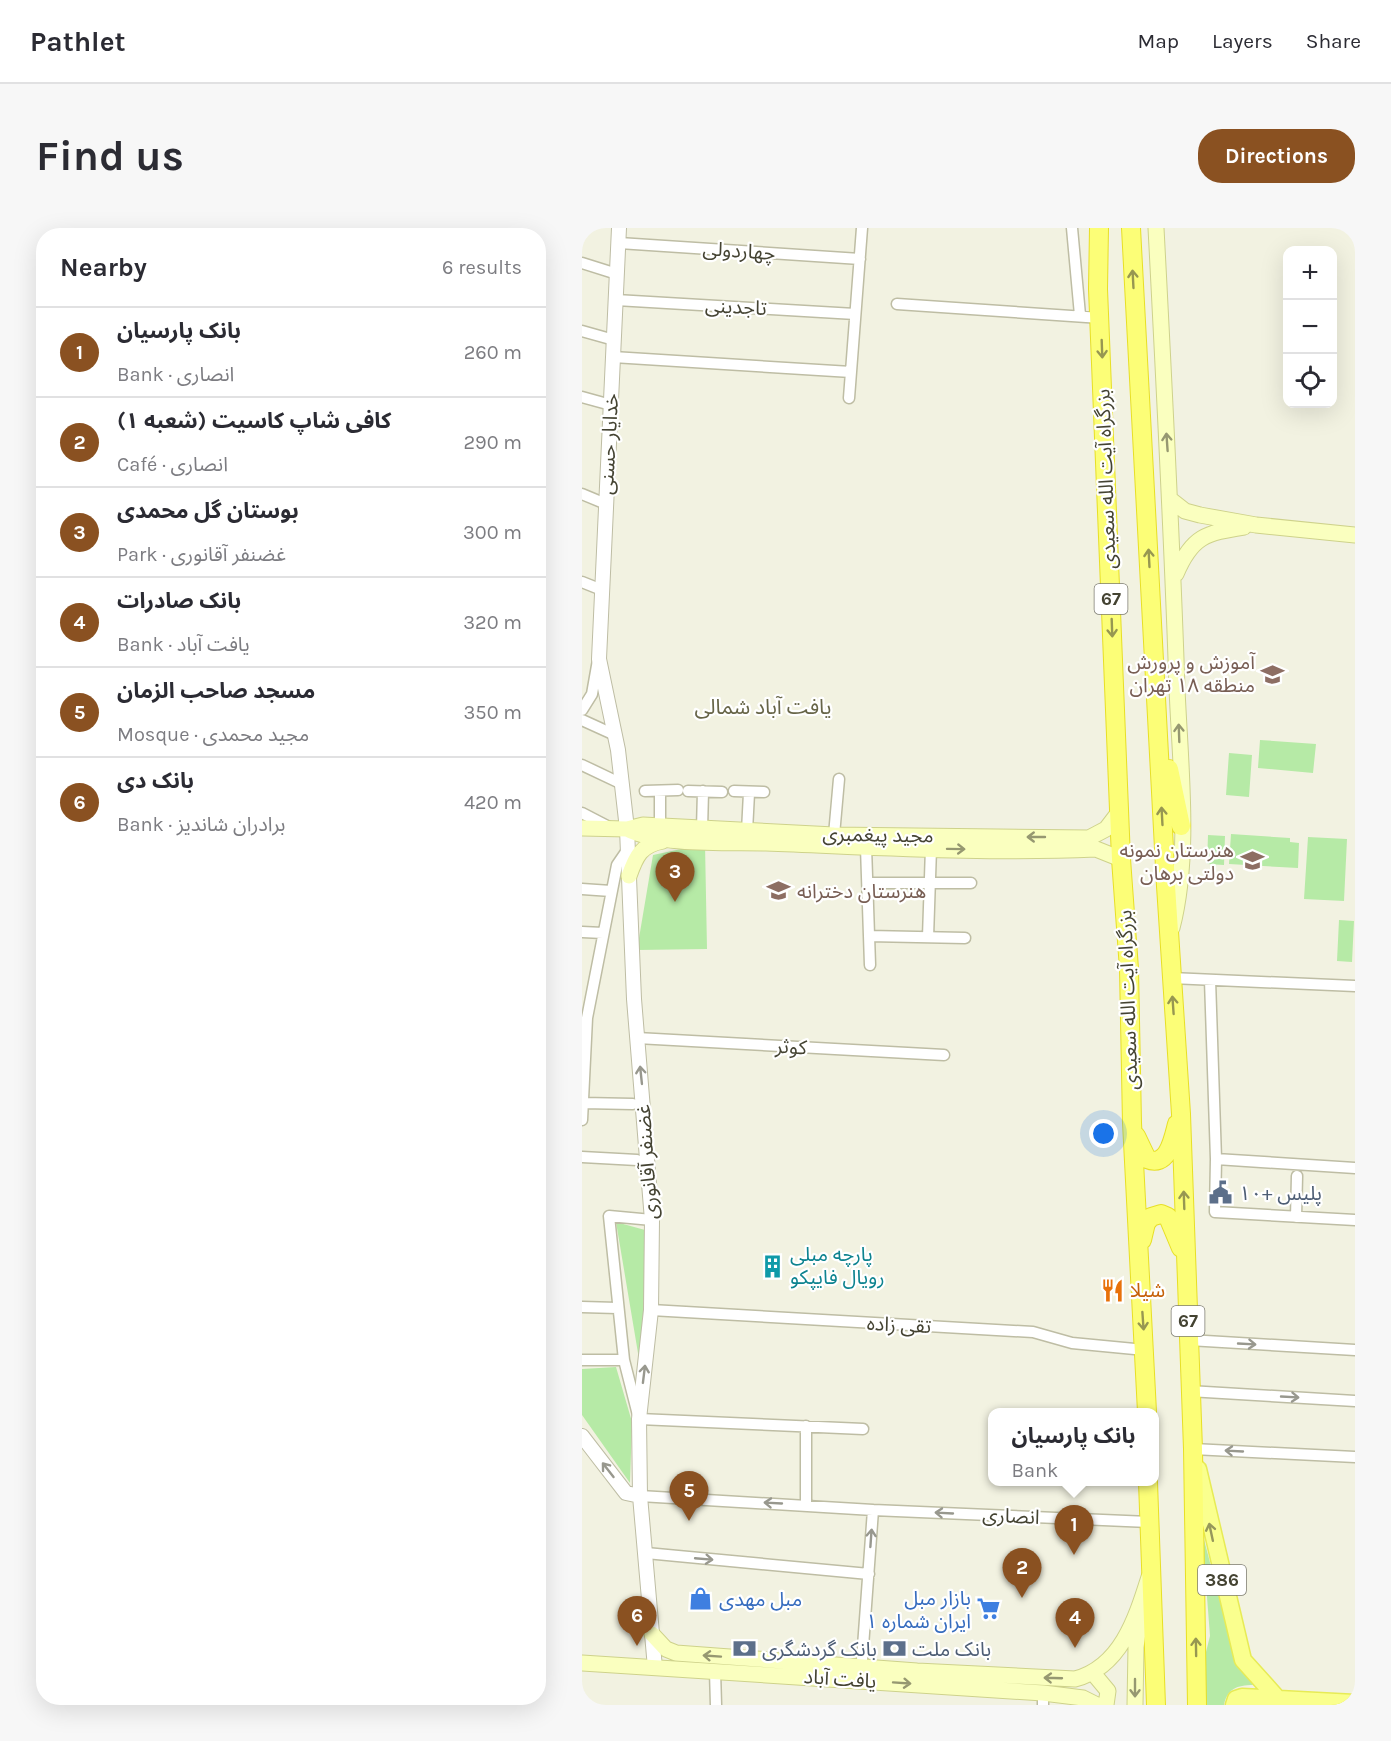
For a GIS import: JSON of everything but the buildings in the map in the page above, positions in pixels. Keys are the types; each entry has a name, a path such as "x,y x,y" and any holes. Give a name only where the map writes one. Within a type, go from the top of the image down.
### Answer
{"highway":[{"name":"بزرگراه آیت الله سعیدی","path":"1099,228 1098,290 1101,318 1119,812 1129,969 1132,1123 1147,1408"},
{"name":"بزرگراه آیت الله سعیدی","path":"1131,228 1171,978 1181,1114 1189,1391 1193,1449 1197,1705"},
{"path":"1158,721 1181,826"},
{"path":"1132,1123 1143,1154 1147,1159 1158,1161 1164,1158 1169,1148 1181,1114"},
{"path":"1139,1259 1146,1223 1150,1217 1161,1214 1167,1217 1173,1226 1187,1264"},
{"path":"1148,1486 1156,1705"}],"main road":[{"path":"1089,228 1098,290"},
{"name":"بزرگراه آیت الله سعیدی","path":"1156,228 1171,500 1181,826 1180,896 1170,937"},
{"path":"1171,500 1185,511 1256,525 1355,535"},
{"path":"1174,579 1183,556 1198,539 1224,530 1256,525"},
{"path":"1119,812 1106,829 1090,843 1121,859"},
{"name":"مجید پیغمبری","path":"582,828 619,829 643,825 834,835 931,848 1068,850 1090,843"},
{"name":"مجید پیغمبری","path":"619,829 642,837 675,839 1090,843"},
{"path":"629,876 637,854 646,846 675,839"},
{"name":"386","path":"1193,1449 1243,1660 1278,1699"},
{"path":"652,1634 666,1649 676,1653 861,1674 1075,1679 1093,1673 1110,1659 1131,1627 1151,1568"},
{"path":"1135,1705 1136,1634 1151,1568"},
{"name":"یافت آباد","path":"582,1663 715,1671 861,1674 1043,1699 1083,1698 1097,1705"},
{"path":"1093,1673 1108,1691 1106,1705"},
{"path":"1233,1705 1236,1699 1242,1696 1355,1703"}],"street":[{"name":"خدایار حسنی","path":"582,710 592,694 598,659 619,228"},
{"path":"849,398 862,228"},
{"path":"1072,228 1080,315"},
{"name":"چهاردولی","path":"619,243 860,259"},
{"path":"582,263 617,274"},
{"name":"تاجدینی","path":"616,300 855,314"},
{"path":"897,304 1101,318"},
{"path":"582,331 614,340"},
{"path":"613,357 851,372"},
{"path":"582,397 611,405"},
{"path":"582,494 606,504"},
{"path":"582,582 602,590"},
{"name":"خدایار حسنی","path":"598,659 615,735 622,784 619,829"},
{"path":"582,720 615,735"},
{"path":"582,765 622,784"},
{"path":"834,835 839,779"},
{"path":"645,791 722,792"},
{"path":"660,791 660,826"},
{"path":"702,829 703,791"},
{"path":"734,791 764,792"},
{"path":"747,831 749,793"},
{"path":"582,813 619,829"},
{"name":"غضنفر آقانوری","path":"619,829 628,849 637,1038 652,1220 651,1310 639,1419 640,1496 655,1668"},
{"path":"866,841 870,965"},
{"path":"928,937 931,848"},
{"path":"582,1120 585,1018 617,865 628,849"},
{"path":"868,882 971,883"},
{"path":"582,890 611,891"},
{"path":"582,932 603,933"},
{"path":"869,936 965,938"},
{"path":"1171,978 1355,986"},
{"path":"582,980 594,980"},
{"path":"1210,980 1216,1159 1215,1212 1355,1220"},
{"name":"کوثر","path":"637,1038 944,1055"},
{"path":"583,1103 633,1104"},
{"path":"582,1157 638,1160"},
{"path":"1216,1159 1355,1168"},
{"path":"1296,1217 1297,1176"},
{"path":"652,1220 609,1216 624,1360 639,1419 863,1429"},
{"path":"582,1308 617,1308"},
{"name":"تقی زاده","path":"651,1310 1033,1332 1072,1343 1145,1350"},
{"path":"1189,1340 1355,1350"},
{"path":"582,1360 624,1360"},
{"path":"1189,1391 1355,1401"},
{"path":"806,1426 806,1505"},
{"path":"582,1436 626,1493 640,1496"},
{"path":"1193,1449 1355,1457"},
{"name":"انصاری","path":"640,1496 873,1510 1149,1522"},
{"path":"861,1674 873,1510"},
{"path":"646,1553 868,1574"},
{"path":"715,1671 716,1705"}],"green space":[{"path":"1260,740 1316,744 1313,773 1258,768"},
{"path":"1229,753 1252,755 1249,797 1226,795"},
{"path":"1231,834 1290,838 1290,842 1299,843 1298,868 1229,864"},
{"path":"1208,835 1225,836 1224,865 1207,864"},
{"path":"1308,837 1347,839 1344,901 1304,899"},
{"path":"705,844 707,949 637,950 653,855"},
{"path":"1339,920 1354,921 1352,962 1337,961"},
{"path":"616,1222 645,1230 646,1263 640,1365"},
{"path":"616,1367 632,1422 630,1483 582,1415 582,1369"},
{"path":"1202,1532 1235,1658 1253,1685 1234,1689 1228,1695 1224,1705 1202,1705 1202,1668 1210,1636"}],"place":[{"name":"آموزش و پرورش منطقه ۱۸ تهران","path":"1273,674"},
{"name":"هنرستان نمونه دولتی برهان","path":"1252,861"},
{"name":"هنرستان دخترانه","path":"779,891"},
{"name":"بوستان گل محمدی","path":"675,902"},
{"name":"پلیس +۱۰","path":"1221,1193"},
{"name":"پارچه مبلی رویال فایپکو","path":"772,1266"},
{"name":"شیلا","path":"1112,1290"},
{"name":"مسجد صاحب الزمان","path":"689,1521"},
{"name":"بانک پارسیان","path":"1074,1555"},
{"name":"کافی شاپ کاسیت (شعبه ۱)","path":"1022,1598"},
{"name":"مبل مهدی","path":"701,1599"},
{"name":"بازار مبل ایران شماره ۱","path":"989,1609"},
{"name":"بانک دی","path":"637,1646"},
{"name":"بانک صادرات","path":"1075,1648"},
{"name":"بانک گردشگری","path":"744,1649"},
{"name":"بانک ملت","path":"894,1649"}],"district":[{"name":"یافت آباد شمالی","path":"763,707"}]}
